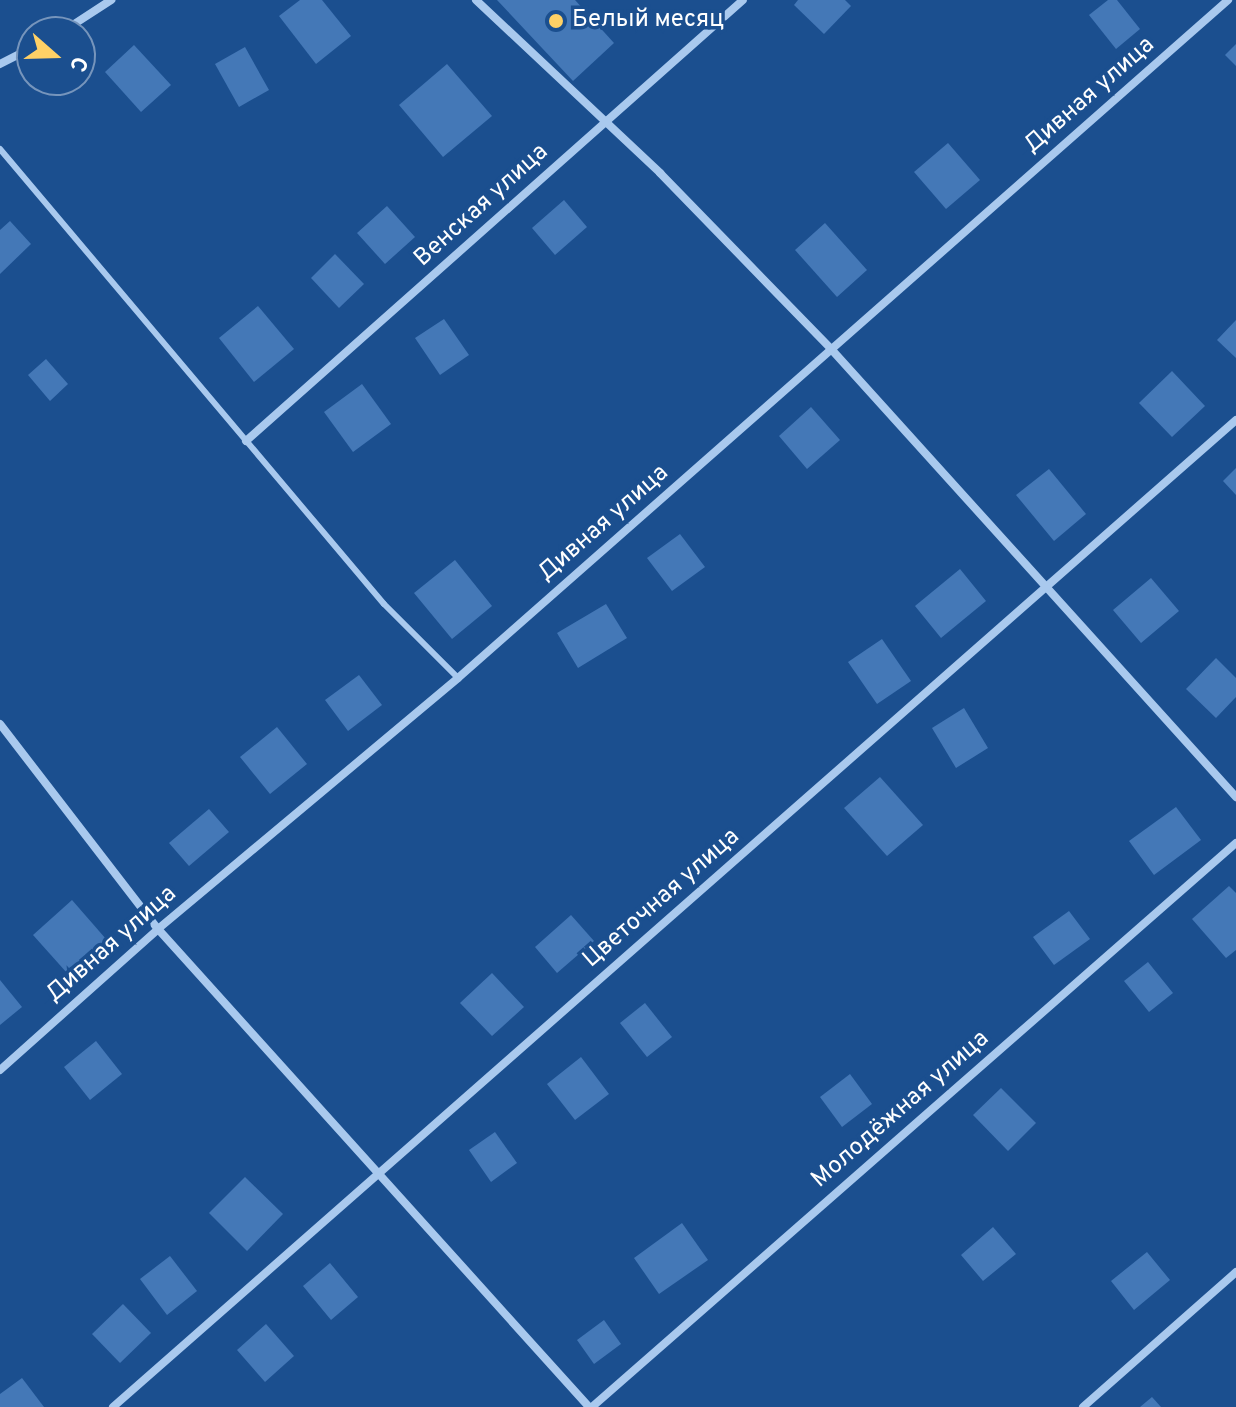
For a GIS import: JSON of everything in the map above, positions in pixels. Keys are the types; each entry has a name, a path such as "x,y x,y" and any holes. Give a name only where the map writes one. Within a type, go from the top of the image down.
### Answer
{"street":[{"path":"86,16 111,0"},
{"path":"476,0 607,121 832,350 1045,590 1236,797"},
{"name":"Венская улица","path":"246,441 743,0"},
{"name":"Дивная улица","path":"0,1070 158,929 458,678 1228,0"},
{"name":"Цветочная улица","path":"113,1407 1236,420"},
{"path":"0,724 158,929 591,1407"},
{"name":"Молодёжная улица","path":"591,1407 1236,843"},
{"path":"1083,1407 1236,1272"}],"lane":[{"path":"0,149 384,604 458,678"}],"building":[{"path":"300,0 322,0 351,36 316,64 279,16"},
{"name":"Белый месяц","path":"497,0 575,0 614,43 573,81"},
{"path":"798,0 845,0 851,6 824,34 794,5"},
{"path":"1108,0 1117,0 1140,29 1116,49 1089,15"},
{"path":"1236,44 1236,66 1225,55"},
{"path":"134,45 171,85 141,112 105,72"},
{"path":"245,47 269,90 239,107 215,64"},
{"path":"447,64 492,116 443,157 399,105"},
{"path":"948,143 980,180 946,209 914,172"},
{"path":"564,200 587,227 555,255 532,228"},
{"path":"387,206 415,237 385,264 357,233"},
{"path":"10,221 31,244 0,274 0,230"},
{"path":"825,223 867,270 837,297 795,250"},
{"path":"335,254 364,284 339,308 311,278"},
{"path":"258,306 294,349 254,382 219,338"},
{"path":"444,319 469,355 440,375 415,338"},
{"path":"1236,320 1236,358 1217,340"},
{"path":"46,359 68,384 50,401 28,375"},
{"path":"1172,371 1205,406 1172,437 1139,403"},
{"path":"362,384 391,424 353,452 324,412"},
{"path":"811,407 840,440 807,469 779,436"},
{"path":"1236,468 1236,495 1223,481"},
{"path":"1049,469 1086,514 1054,541 1016,495"},
{"path":"680,534 705,567 672,591 647,558"},
{"path":"455,560 492,606 452,639 414,593"},
{"path":"960,569 986,601 941,638 915,606"},
{"path":"1151,578 1179,611 1141,643 1113,610"},
{"path":"606,604 627,638 578,668 557,633"},
{"path":"882,639 911,681 877,704 848,662"},
{"path":"1216,658 1236,678 1236,697 1216,718 1186,689"},
{"path":"359,675 382,705 348,731 325,700"},
{"path":"964,708 988,748 956,768 932,728"},
{"path":"277,727 307,764 270,794 240,757"},
{"path":"880,777 923,825 887,856 844,808"},
{"path":"1176,807 1201,840 1154,875 1129,841"},
{"path":"209,809 229,832 189,866 169,843"},
{"path":"1229,886 1236,893 1236,950 1226,958 1192,919"},
{"path":"72,900 106,939 67,973 33,935"},
{"path":"1069,911 1090,939 1054,965 1033,937"},
{"path":"571,915 594,941 557,973 535,947"},
{"path":"1148,962 1173,993 1149,1012 1124,981"},
{"path":"492,973 524,1007 492,1036 460,1003"},
{"path":"0,980 22,1007 0,1025"},
{"path":"645,1003 672,1037 647,1057 620,1023"},
{"path":"96,1041 122,1074 90,1100 64,1067"},
{"path":"581,1057 609,1094 575,1120 547,1084"},
{"path":"850,1074 872,1104 842,1127 820,1097"},
{"path":"1001,1088 1036,1123 1008,1151 973,1115"},
{"path":"495,1132 517,1163 491,1182 469,1150"},
{"path":"245,1177 283,1214 247,1251 209,1213"},
{"path":"682,1223 708,1260 659,1294 634,1258"},
{"path":"993,1227 1016,1254 983,1281 961,1255"},
{"path":"1147,1252 1170,1280 1134,1310 1111,1281"},
{"path":"170,1256 197,1291 167,1315 140,1279"},
{"path":"330,1263 358,1297 331,1320 303,1286"},
{"path":"123,1304 151,1333 120,1363 92,1334"},
{"path":"604,1320 621,1344 594,1364 577,1340"},
{"path":"266,1324 294,1356 265,1382 237,1350"},
{"path":"22,1378 44,1407 0,1407 0,1394"},
{"path":"1152,1397 1161,1407 1140,1407"}],"place":[{"name":"Белый месяц","path":"556,21"}]}
